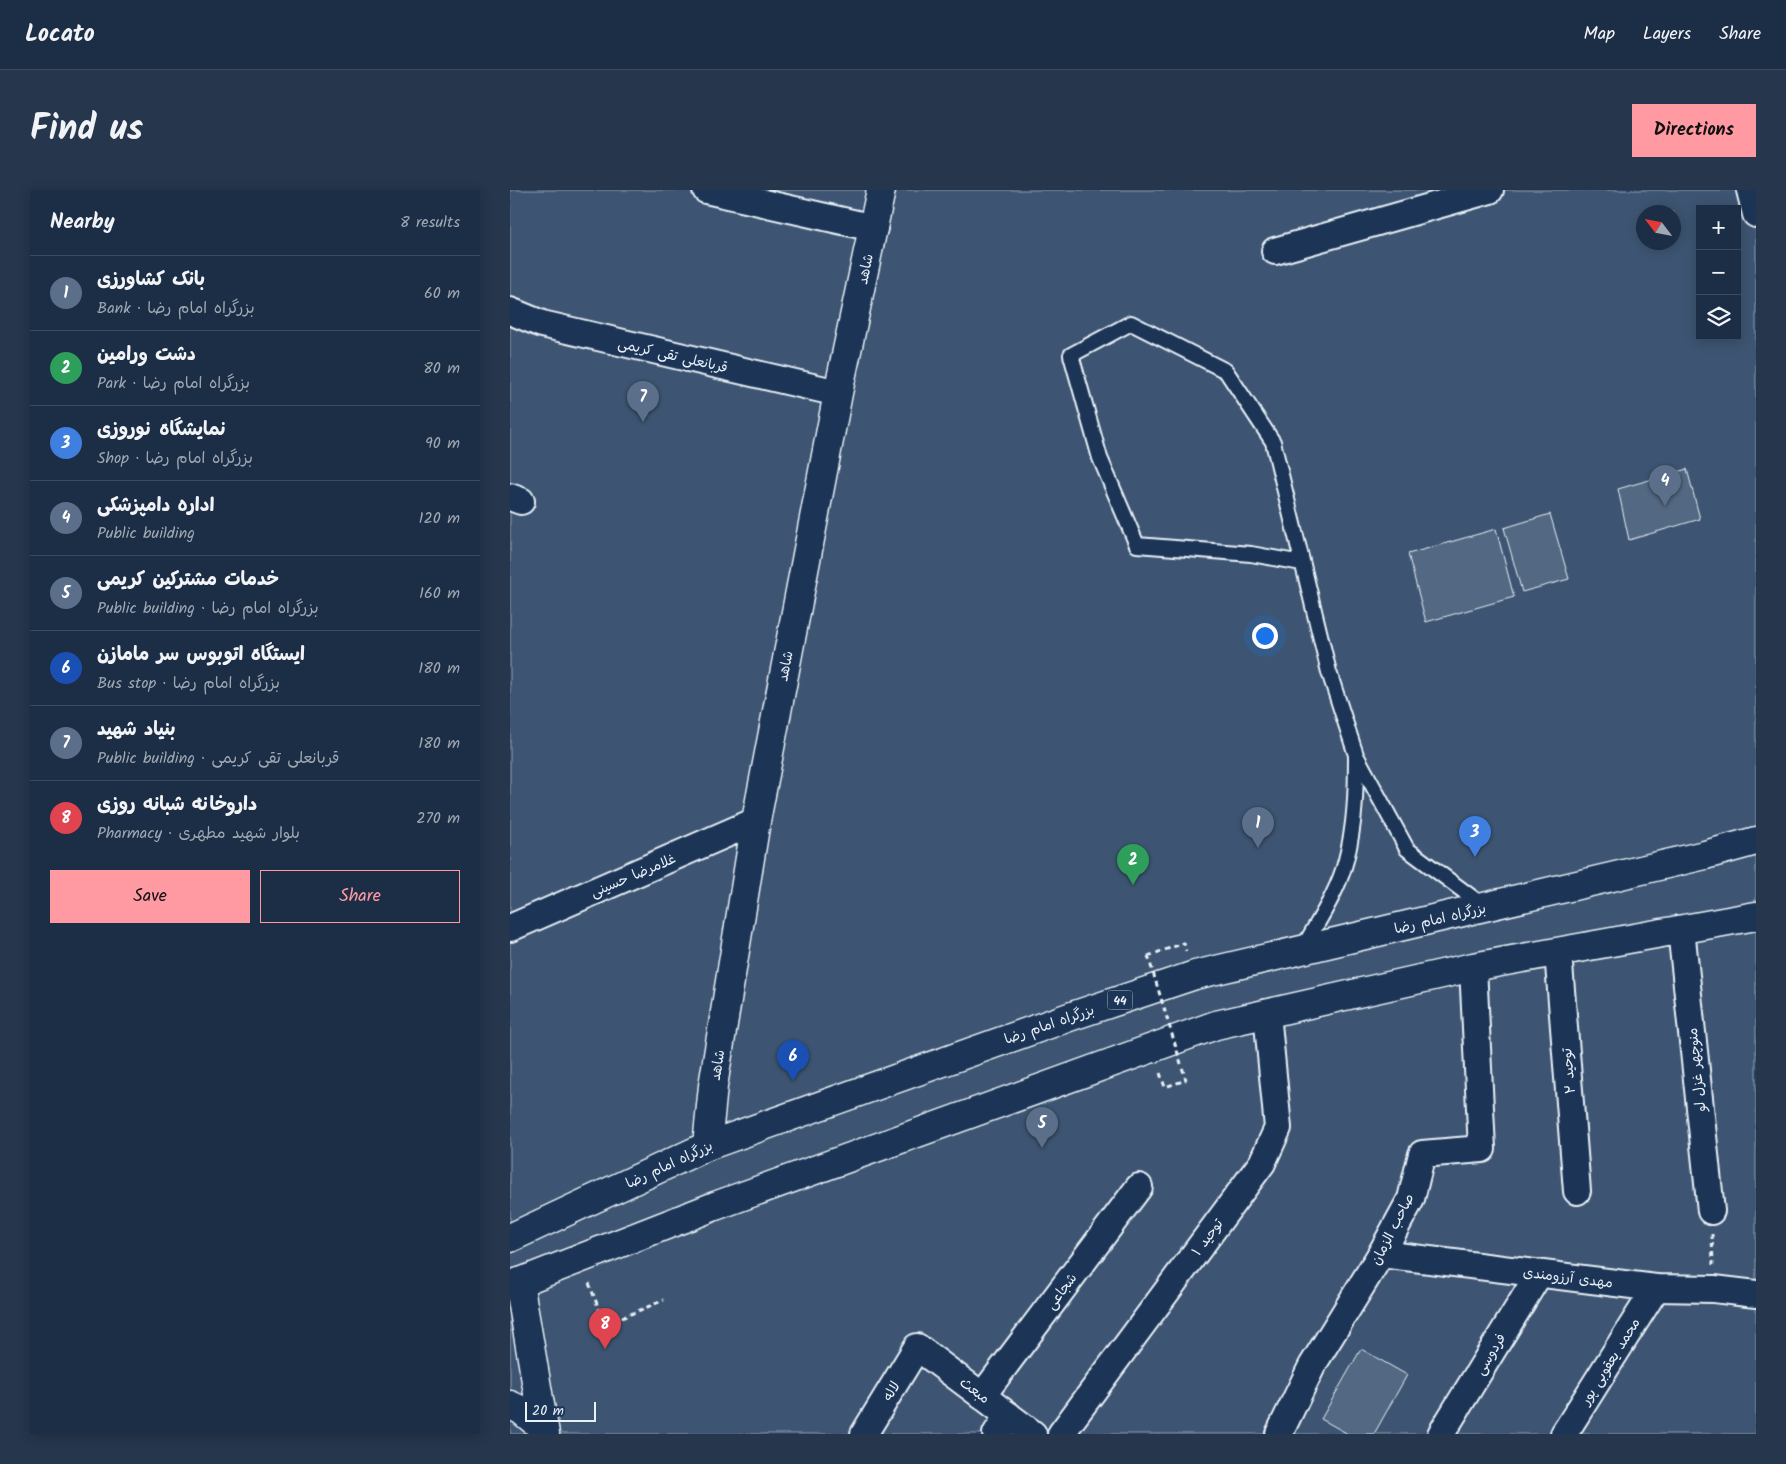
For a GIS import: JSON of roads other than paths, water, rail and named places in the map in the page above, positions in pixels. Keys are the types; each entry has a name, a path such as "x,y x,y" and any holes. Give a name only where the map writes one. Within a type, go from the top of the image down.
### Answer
{"main road":[{"name":"شاهد","path":"707,1146 713,1086 756,822 838,393 881,190"},
{"name":"بزرگراه امام رضا","path":"510,1238 707,1146 1072,1016 1194,975 1705,856 1756,841"},
{"path":"545,1431 514,1284 715,1206 1207,1028 1472,967 1756,916"},
{"path":"510,1405 521,1410 545,1431"}],"street":[{"path":"706,190 874,228"},
{"path":"1750,190 1756,214"},
{"path":"1276,251 1483,191"},
{"name":"قربانعلی تقی کریمی","path":"510,312 542,324 838,393"},
{"name":"غلامرضا حسینی","path":"510,928 756,822"},
{"name":"منوچهر غزل لو","path":"1681,930 1711,1211"},
{"name":"توحید ۲","path":"1558,952 1577,1191"},
{"name":"صاحب الزمان","path":"1279,1434 1312,1366 1381,1254 1410,1199 1422,1154 1482,1149 1472,967"},
{"name":"توحید ۱","path":"1061,1434 1262,1163 1278,1128 1267,1013"},
{"name":"شجاعی","path":"982,1396 1139,1187"},
{"name":"مهدی آرزومندی","path":"1381,1254 1656,1288 1714,1289 1756,1294"},
{"name":"فردوسی","path":"1441,1434 1539,1274"},
{"name":"محمد یعقوبی پور","path":"1564,1434 1656,1288"},
{"name":"مبعث","path":"917,1347 982,1396 1002,1424 1033,1434"},
{"name":"لاله","path":"864,1434 917,1347"}],"lane":[{"path":"1302,563 1250,554 1137,545 1100,458 1071,356 1131,323 1226,370 1273,442 1329,672 1356,755 1407,849 1485,908"},
{"path":"1302,950 1333,895 1346,860 1355,806 1356,755"}],"place":[{"name":"بنیاد شهید","path":"643,422"},
{"name":"اداره دامپزشکی","path":"1665,506"},
{"name":"بانک کشاورزی","path":"1258,848"},
{"name":"نمایشگاه نوروزی","path":"1475,857"},
{"name":"دشت ورامین","path":"1133,885"},
{"name":"ایستگاه اتوبوس سر مامازن","path":"793,1081"},
{"name":"خدمات مشترکین کریمی","path":"1042,1148"},
{"name":"داروخانه شبانه روزی","path":"605,1349"}]}
